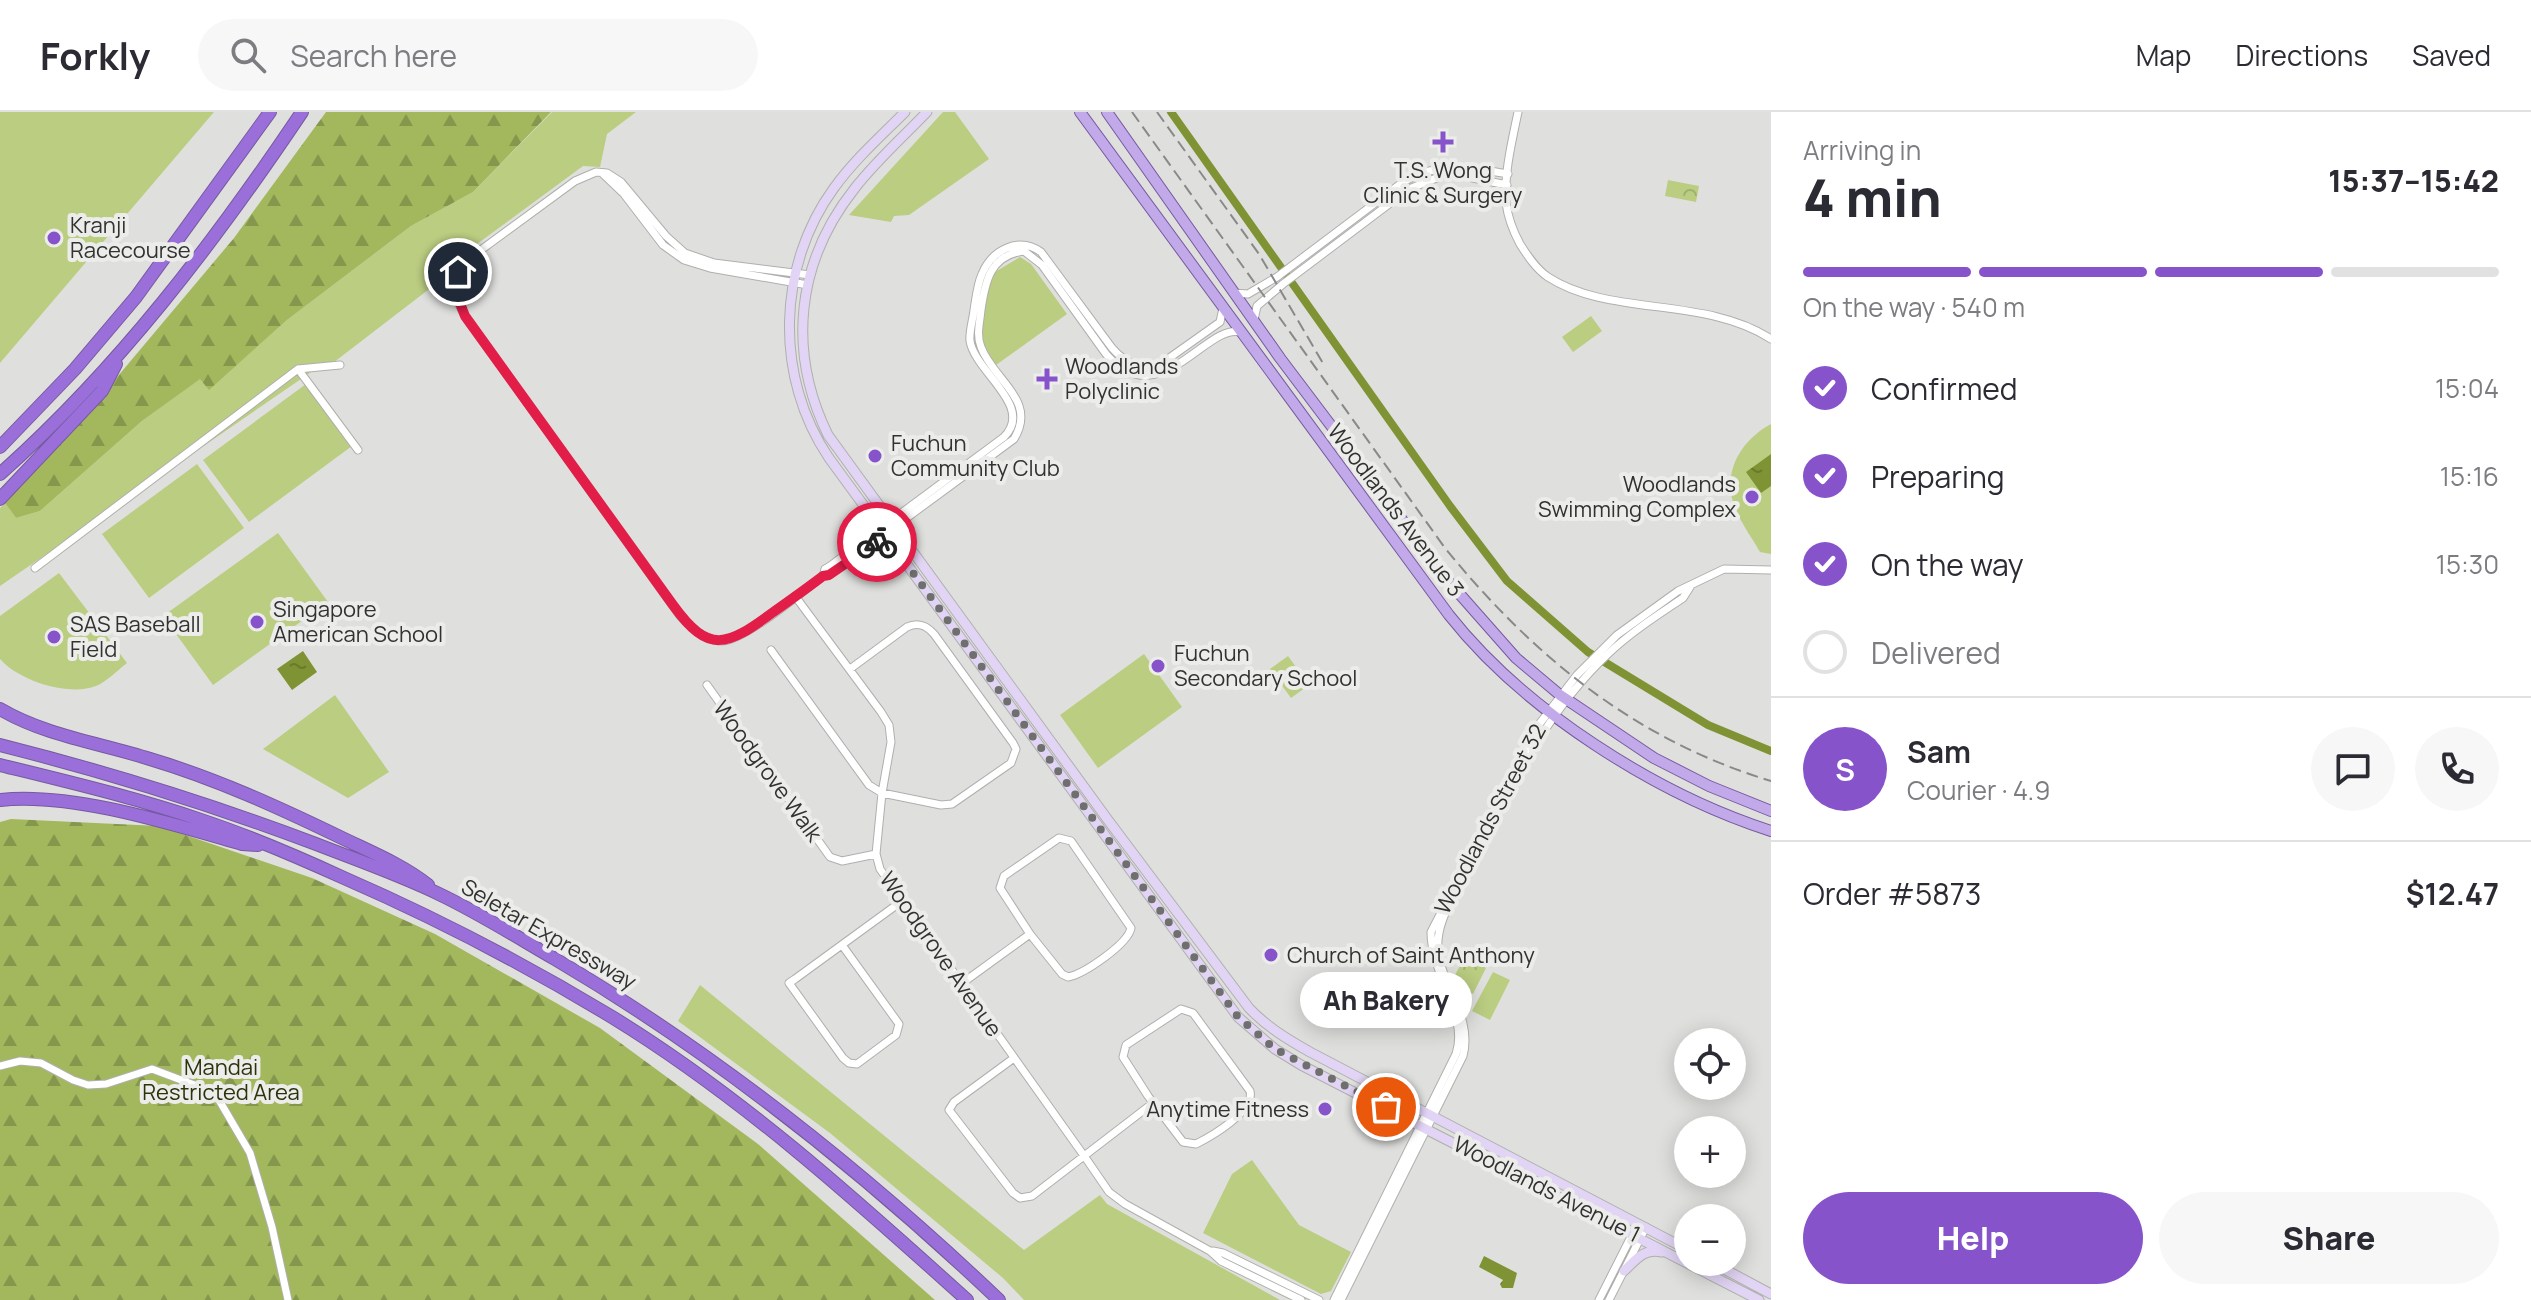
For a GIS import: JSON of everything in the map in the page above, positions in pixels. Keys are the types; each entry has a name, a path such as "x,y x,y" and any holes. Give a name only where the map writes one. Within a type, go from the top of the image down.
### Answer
{"highway":[{"path":"0,447 75,369 136,297 270,112"},
{"path":"252,186 302,112"},
{"path":"0,474 36,442 118,357 308,112"},
{"path":"0,499 102,391 118,357"},
{"path":"0,434 33,411"},
{"path":"0,709 35,727 151,759 219,782 414,874 439,894"},
{"name":"Seletar Expressway","path":"0,745 67,762 265,825 439,894 626,1001 719,1064 907,1215 999,1300"},
{"path":"0,765 126,796 273,846"},
{"path":"0,800 28,797 82,804 242,844 273,846"},
{"name":"Seletar Expressway","path":"273,846 424,913 614,1018 713,1087 802,1155 967,1300"}],"main road":[{"name":"Woodlands Avenue 1","path":"905,112 844,175 804,238 794,278 789,329 803,407 819,443 1238,1017 1275,1049 1759,1300"},
{"name":"Woodlands Avenue 1","path":"927,112 857,184 841,205 819,246 809,280 802,344 812,396 828,435 1249,1008 1280,1035 1674,1242"},
{"name":"Woodlands Avenue 3","path":"1080,112 1459,628 1499,672 1550,714 1640,771 1697,801 1771,831"},
{"name":"Woodlands Avenue 3","path":"1107,112 1233,293 1449,582 1516,658 1549,686 1564,694"},
{"path":"1564,694 1654,758 1709,786 1771,811"},
{"path":"1624,1271 1641,1254 1652,1250 1669,1252"},
{"path":"1737,1276 1771,1294"}],"street":[{"path":"1518,112 1506,202 1512,227 1532,261 1547,277 1599,297 1748,326 1771,339"},
{"path":"1254,320 1257,306 1297,262 1403,182 1442,167 1508,174"},
{"path":"809,280 714,263 685,253 666,236 616,177 602,173 590,173 575,181 470,258 455,279 457,301 680,616 696,632 719,641 733,639 823,576 825,569 883,532 1004,437 1012,427 1014,417 1010,405 975,355 970,339 979,281 988,262 999,252 1020,244 1041,252 1112,348 1126,362 1142,368 1165,361 1220,322 1223,308"},
{"path":"1233,293 1248,294 1302,270 1409,189 1426,180 1444,175 1463,176 1507,185"},
{"path":"892,525 1009,444 1021,425 1018,403 984,354 978,335 989,272 1011,255 1024,251 1032,256 1115,365 1137,374 1168,370 1226,332 1240,332"},
{"path":"35,568 298,369 340,365"},
{"path":"298,369 358,450"},
{"name":"Woodlands Street 32","path":"1363,1246 1423,1126 1463,1056 1466,1031 1438,955 1439,932 1550,714 1564,694 1605,651 1644,614 1678,591 1724,569 1771,570"},
{"name":"Woodgrove Avenue","path":"795,596 885,718 891,735 876,854 880,869 1109,1192 1210,1251 1221,1261 1301,1300"},
{"path":"771,650 857,770 869,785 882,793 941,805 952,804 1011,763 1016,749 934,634 925,626 907,627 850,669"},
{"name":"Woodgrove Walk","path":"707,685 830,857 842,861 876,854"},
{"path":"1053,840 1071,841 1129,923 1130,934 1127,940 1078,975 1068,977 1062,974 1030,934 1002,894 1001,882 1004,876 1053,840"},
{"path":"842,945 899,1024 896,1035 857,1064 843,1058 789,983 902,901"},
{"path":"961,984 1030,934"},
{"path":"1176,1010 1188,1010 1250,1091 1250,1103 1247,1109 1201,1142 1190,1144 1183,1142 1153,1103 1125,1064 1123,1052 1126,1045 1176,1010"},
{"path":"1014,1058 954,1102 949,1110 1020,1198 1032,1196 1153,1103"},
{"path":"0,1066 20,1061 41,1063 88,1085 106,1084 152,1069 205,1089 219,1100 250,1153 272,1227 288,1300"},
{"path":"1609,1300 1642,1225"},
{"path":"1599,1300 1637,1236"},
{"path":"1334,1300 1363,1246"},
{"path":"1341,1300 1363,1246"},
{"name":"Woodgrove Avenue","path":"1210,1251 1223,1253 1319,1300"}],"green space":[{"name":"Kranji Racecourse","path":"0,112 214,112 0,363"},
{"path":"326,112 551,112 473,192 411,226 287,320 209,390 200,379 142,421 40,511 16,518 5,503 65,439 234,238"},
{"path":"552,112 636,112 607,134 600,167 583,166 454,261 437,283 329,366 317,368 0,586 0,508 5,503 16,518 40,511 142,421 200,378 209,389 287,320 411,226 473,192"},
{"path":"943,112 955,112 989,159 909,215 894,216 891,222 849,215"},
{"path":"1668,180 1699,186 1696,202 1665,196"},
{"path":"1020,257 1031,264 1067,314 996,365 984,348 980,333 990,275"},
{"path":"1591,316 1602,331 1573,352 1562,337"},
{"path":"306,384 352,446 249,522 203,460"},
{"name":"Woodlands Swimming Complex","path":"1771,424 1771,554 1760,552 1743,525 1731,495 1730,482 1736,459 1743,448"},
{"path":"197,464 244,528 149,598 102,534"},
{"path":"278,533 328,602 213,685 163,616"},
{"name":"SAS Baseball Field","path":"59,573 127,663 96,686 85,689 58,688 19,674 0,659 0,616"},
{"path":"1144,654 1182,707 1098,768 1060,715"},
{"path":"1288,656 1309,685 1291,698 1270,669"},
{"path":"335,695 389,772 348,798 263,749"},
{"name":"Mandai Restricted Area","path":"11,819 159,826 312,878 435,934 600,1028 758,1144 935,1300 0,1300 0,822"},
{"path":"1465,956 1486,968 1473,994 1464,990 1462,978 1455,975"},
{"path":"1493,972 1510,980 1490,1020 1472,1011"},
{"path":"700,985 1024,1250 1100,1195 1107,1204 1280,1300 1024,1300 1003,1278 830,1133 678,1021"},
{"path":"1252,1160 1299,1225 1351,1252 1331,1291 1321,1294 1203,1233 1232,1174"}],"water":[{"path":"1771,454 1771,486 1761,493 1746,472"},
{"path":"303,651 317,672 292,690 277,669"},
{"path":"1484,1256 1517,1273 1513,1288 1502,1288 1500,1284 1503,1280 1479,1267"}],"waterway":[{"path":"1171,112 1450,506 1507,581 1588,652 1708,725 1771,751"}],"railway":[{"path":"1132,112 1445,548 1514,624 1590,690 1631,718 1722,764 1771,781"},
{"path":"1157,112 1259,254 1324,365"}],"way so far":[{"path":"877,542 886,536 1238,1017 1253,1033 1301,1065 1386,1107"}],"place":[{"name":"T.S. Wong Clinic & Surgery","path":"1443,142"},
{"name":"Kranji Racecourse","path":"54,238"},
{"name":"Woodlands Polyclinic","path":"1047,379"},
{"name":"Fuchun Community Club","path":"875,456"},
{"name":"Woodlands Swimming Complex","path":"1752,497"},
{"name":"Singapore American School","path":"257,622"},
{"name":"SAS Baseball Field","path":"54,637"},
{"name":"Fuchun Secondary School","path":"1158,666"},
{"name":"Church of Saint Anthony","path":"1271,955"},
{"name":"Ah Bakery","path":"1386,1107"},
{"name":"Anytime Fitness","path":"1325,1109"}],"route":[{"path":"458,272 454,288 465,316 680,616 696,632 719,641 738,637 877,542"}]}
